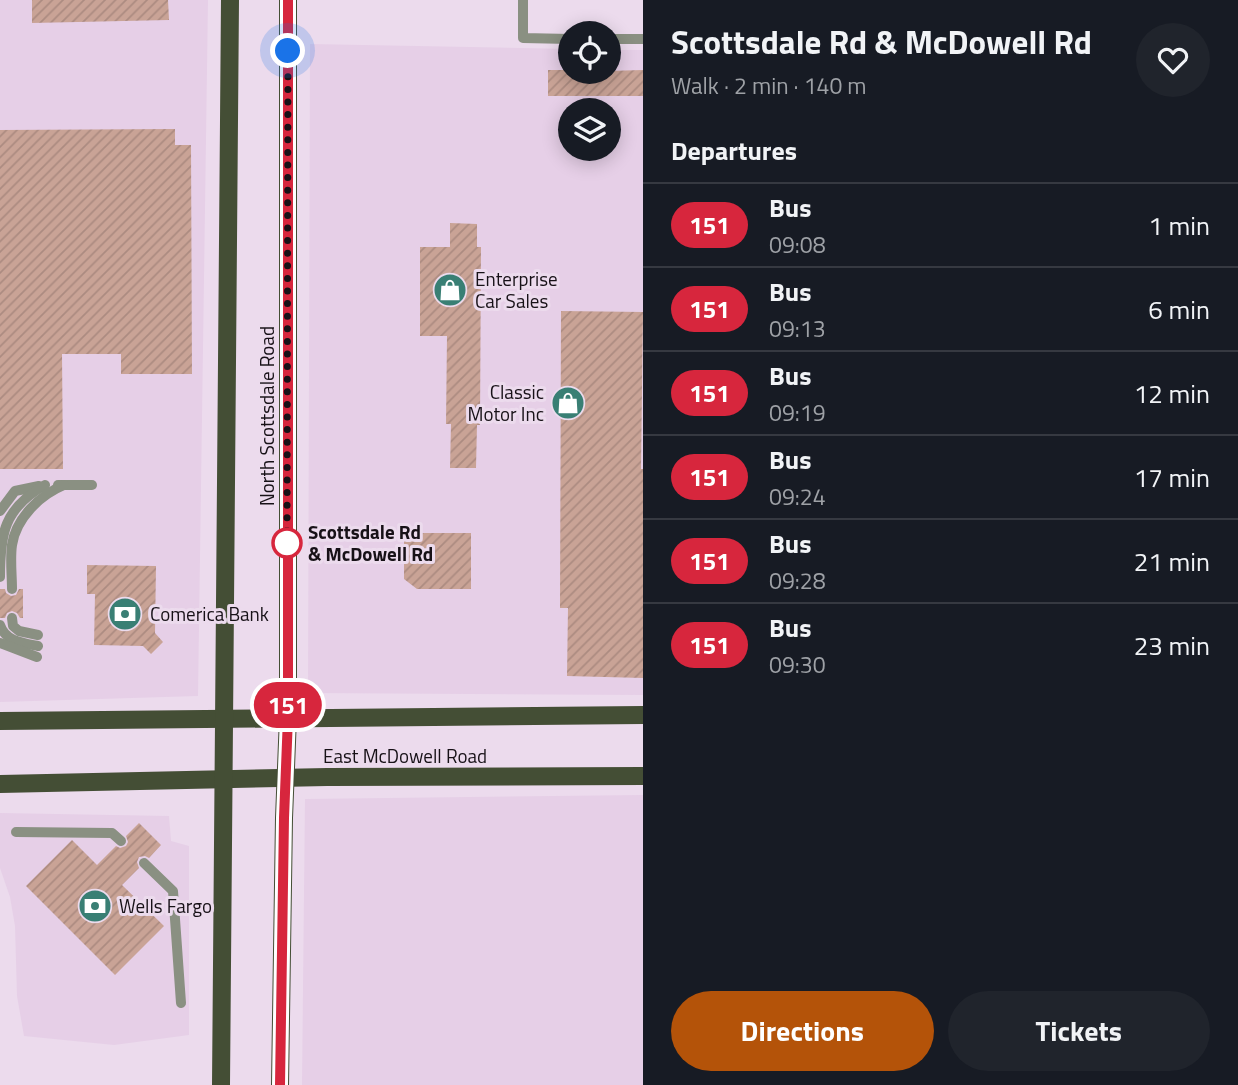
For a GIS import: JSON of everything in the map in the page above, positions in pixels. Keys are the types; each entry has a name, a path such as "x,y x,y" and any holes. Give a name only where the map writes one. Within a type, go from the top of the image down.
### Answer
{"main road":[{"name":"North Scottsdale Road","path":"221,1085 230,0"},
{"name":"North Scottsdale Road","path":"280,1085 288,717 288,0"},
{"name":"East McDowell Road","path":"0,721 643,715"},
{"name":"East McDowell Road","path":"0,784 643,776"}],"lane":[{"path":"523,0 523,38 558,38"},
{"path":"621,39 643,39"},
{"path":"0,578 0,544 7,523 29,494 45,485"},
{"path":"0,511 15,491 45,485 92,485"},
{"path":"12,589 12,544 21,523 39,500 64,485"},
{"path":"12,618 13,626 38,646"},
{"path":"0,625 10,639 38,646"},
{"path":"0,643 38,646"},
{"path":"16,832 112,833 121,841"},
{"path":"144,863 173,891 181,1003"}],"shaded area":[{"path":"0,0 208,0 198,696 0,702"},
{"path":"310,44 558,49 558,84 621,84 621,50 643,50 643,695 308,693"},
{"path":"643,795 643,1085 302,1085 305,799"},
{"path":"0,813 169,816 171,841 189,846 189,1035 114,1045 24,1036 17,996 15,926 10,897 0,868"}],"building":[{"path":"32,0 168,0 169,20 32,23"},
{"path":"548,70 558,70 558,84 621,84 621,71 643,70 643,96 548,96"},
{"path":"175,129 175,145 191,145 192,374 121,374 121,354 62,354 63,469 0,469 0,130"},
{"path":"450,223 477,224 477,247 481,247 480,425 477,425 476,468 450,468 451,424 446,424 447,336 420,336 420,247 450,247"},
{"path":"561,311 643,312 643,678 567,676 568,608 560,608"},
{"path":"404,533 471,533 471,589 417,589 404,579"},
{"name":"Comerica Bank","path":"87,565 156,566 155,633 163,642 151,654 143,646 94,645 95,594 87,594"},
{"path":"0,589 5,589 11,596 23,589 23,618 12,611 7,613 5,618 0,618"},
{"name":"Wells Fargo","path":"139,823 161,845 149,858 139,857 139,868 122,885 164,926 115,975 26,886 72,840 97,865 116,846 126,846 126,836"}],"bus line":[{"name":"151","path":"280,1085 288,717 288,0"}],"place":[{"name":"Enterprise Car Sales","path":"450,290"},
{"name":"Classic Motor Inc","path":"568,403"},
{"name":"Scottsdale Rd & McDowell Rd","path":"287,543"},
{"name":"Comerica Bank","path":"125,614"},
{"name":"Wells Fargo","path":"95,906"}],"route":[{"path":"287,543 288,51"}]}
